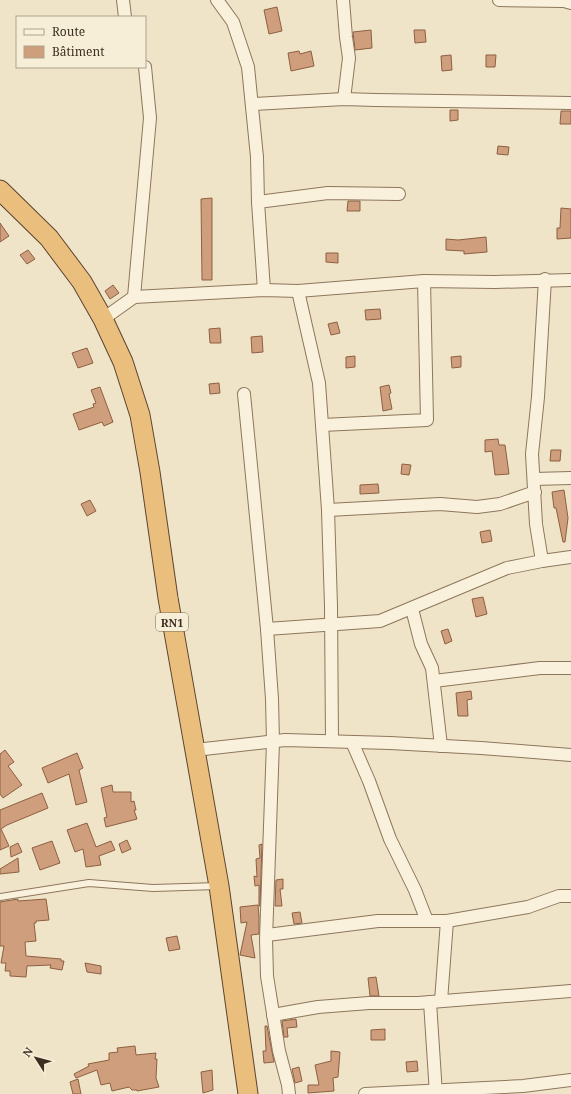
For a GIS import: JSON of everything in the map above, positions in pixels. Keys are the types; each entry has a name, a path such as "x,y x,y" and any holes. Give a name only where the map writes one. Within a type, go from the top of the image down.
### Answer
{"highway":[{"name":"RN1","path":"0,190 50,238 82,282 103,319 123,362 140,415 150,472 168,598 219,886 248,1094"}],"street":[{"path":"123,0 125,16"},
{"path":"217,0 232,22 248,67 257,157 258,202 264,290"},
{"path":"344,0 349,58 344,99"},
{"path":"499,0 564,1 571,3"},
{"path":"134,297 150,118 145,68"},
{"path":"252,104 344,99 571,103"},
{"path":"258,202 328,193 400,194"},
{"path":"103,319 134,297 264,290 298,291 424,282 495,282 545,279 571,280"},
{"path":"542,560 536,524 532,454 538,397 545,279"},
{"path":"322,425 426,420 424,282"},
{"path":"298,291 319,383 328,510 332,741"},
{"path":"244,394 267,629 272,698 273,742 267,976 279,1051 289,1094"},
{"path":"534,479 571,478"},
{"path":"328,510 440,504 477,507 500,504 534,492"},
{"path":"267,629 380,621 412,609 506,568 542,560 571,557"},
{"path":"412,609 421,644 432,668 441,746"},
{"path":"434,681 540,668 571,668"},
{"path":"195,750 285,740 441,746 571,755"},
{"path":"352,742 369,781 390,839 415,890 427,921"},
{"path":"267,935 378,921 447,922 528,907 559,896 571,896"},
{"path":"436,1092 436,1001 447,922"},
{"path":"273,1015 318,1007 369,1003 436,1001 571,991"},
{"path":"365,1094 436,1092 522,1086 571,1080"}],"lane":[{"path":"0,897 89,883 153,888 219,886"}],"building":[{"path":"277,7 282,31 269,34 264,10"},
{"path":"371,30 372,48 355,50 353,32"},
{"path":"414,30 425,30 426,42 415,43"},
{"path":"299,51 300,54 311,51 314,66 291,71 288,53"},
{"path":"451,55 452,70 442,71 441,56"},
{"path":"486,55 496,55 495,67 486,67"},
{"path":"450,110 458,110 458,120 450,121"},
{"path":"561,111 571,111 571,124 560,124"},
{"path":"498,146 509,147 508,155 497,154"},
{"path":"212,198 212,280 202,280 201,199"},
{"path":"348,201 360,201 360,211 347,211"},
{"path":"561,208 571,209 571,238 557,239 557,228 560,228"},
{"path":"0,223 9,236 0,242"},
{"path":"486,237 487,252 464,254 464,251 446,250 446,239 458,240"},
{"path":"28,250 35,259 27,264 20,255"},
{"path":"326,253 338,253 338,263 326,262"},
{"path":"113,285 119,293 110,299 105,291"},
{"path":"380,309 381,319 366,320 365,310"},
{"path":"337,322 340,333 331,335 328,324"},
{"path":"220,328 221,343 210,343 209,329"},
{"path":"262,336 263,352 252,353 251,337"},
{"path":"87,348 93,363 78,368 72,353"},
{"path":"355,356 355,367 346,368 346,357"},
{"path":"461,356 461,367 452,368 451,357"},
{"path":"219,383 220,393 210,394 209,384"},
{"path":"389,385 392,409 383,411 380,387"},
{"path":"100,387 113,422 104,426 102,422 79,430 73,414 94,407 93,404 96,403 91,390"},
{"path":"498,439 499,445 505,445 509,474 495,475 492,451 485,452 485,440"},
{"path":"551,450 561,450 560,461 550,461"},
{"path":"402,464 411,465 409,475 401,474"},
{"path":"378,484 379,493 360,494 360,485"},
{"path":"564,490 568,518 565,542 563,542 556,508 554,508 552,492"},
{"path":"90,500 96,511 87,516 81,504"},
{"path":"490,530 492,541 482,543 480,532"},
{"path":"483,597 487,614 476,617 472,599"},
{"path":"448,629 452,641 445,644 441,631"},
{"path":"471,691 472,699 467,700 468,716 458,716 456,693"},
{"path":"5,750 14,762 8,766 22,785 3,798 0,794 0,754"},
{"path":"77,753 83,768 79,770 87,802 76,805 69,774 48,783 42,768"},
{"path":"112,785 113,792 131,792 131,802 134,801 136,810 134,810 137,819 106,827 104,818 107,817 101,788"},
{"path":"42,793 48,808 7,825 1,829 9,846 0,850 0,810"},
{"path":"87,823 96,847 111,841 115,850 99,856 101,865 86,867 83,849 75,852 67,830"},
{"path":"127,840 131,849 122,853 119,844"},
{"path":"52,841 60,863 40,870 32,848"},
{"path":"18,843 22,852 11,857 10,847"},
{"path":"262,844 259,906 259,885 255,886 254,876 257,877 256,859 260,858 259,845"},
{"path":"18,858 19,872 0,874 0,869"},
{"path":"283,879 283,889 280,889 282,906 275,906 276,880"},
{"path":"18,899 18,901 46,899 49,920 36,921 36,923 34,923 36,941 25,942 26,956 61,959 61,961 64,961 62,970 50,968 51,965 27,966 26,977 10,976 10,971 5,971 6,963 1,963 4,946 0,946 0,902"},
{"path":"258,905 259,934 251,935 255,958 240,955 247,922 241,923 240,907"},
{"path":"300,912 302,923 294,924 292,913"},
{"path":"177,936 180,949 169,951 166,938"},
{"path":"85,963 101,966 101,974 87,972"},
{"path":"376,977 379,996 370,996 368,978"},
{"path":"296,1019 297,1027 287,1028 288,1037 284,1037 282,1021"},
{"path":"265,1026 267,1026 274,1062 264,1063 263,1051 266,1051"},
{"path":"385,1029 385,1040 371,1040 371,1030"},
{"path":"135,1046 136,1055 156,1053 156,1078 159,1087 137,1091 132,1090 129,1087 112,1091 110,1083 101,1085 97,1070 76,1078 74,1074 89,1066 88,1064 109,1060 109,1053 118,1052 117,1048"},
{"path":"331,1051 340,1052 338,1077 333,1078 334,1091 308,1093 308,1085 319,1085 315,1065 331,1061"},
{"path":"417,1061 418,1071 407,1072 406,1062"},
{"path":"299,1067 302,1081 295,1083 292,1069"},
{"path":"212,1070 213,1090 203,1093 201,1072"},
{"path":"78,1079 81,1094 73,1094 70,1082"}]}
